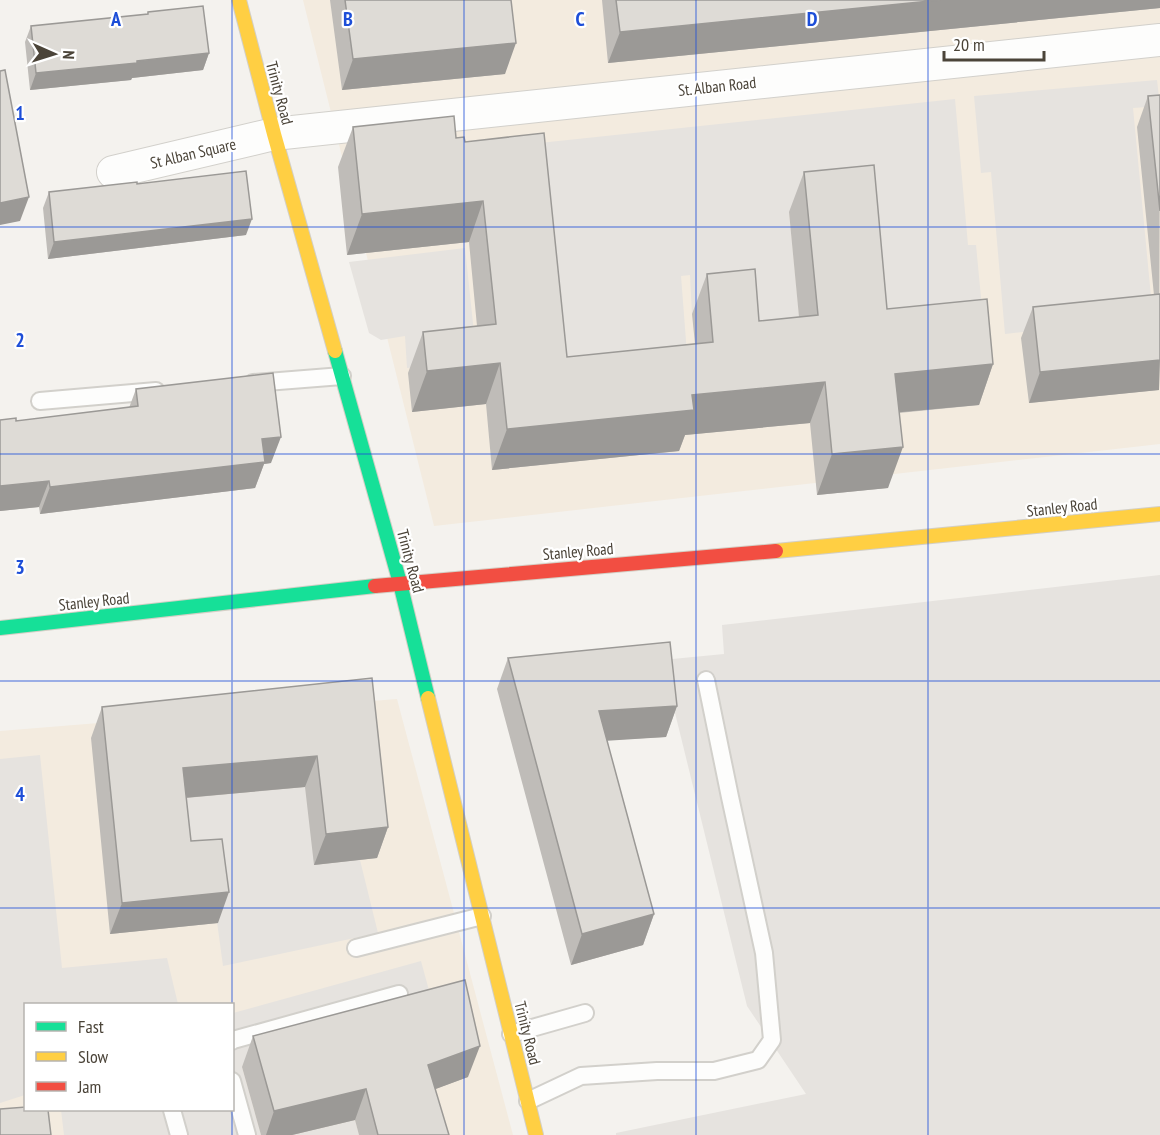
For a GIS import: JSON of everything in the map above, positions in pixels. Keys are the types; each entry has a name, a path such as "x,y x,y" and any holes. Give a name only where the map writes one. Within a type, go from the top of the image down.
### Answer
{"street":[{"name":"Trinity Road","path":"238,0 400,583 536,1135"},
{"name":"St. Alban Road","path":"274,134 1160,39"},
{"name":"St Alban Square","path":"113,172 274,134"},
{"name":"Stanley Road","path":"0,628 400,583 850,545 1160,514"}],"lane":[{"path":"237,385 342,376"},
{"path":"40,400 168,390"},
{"path":"528,1101 581,1076 657,1071 714,1071 758,1060 772,1040 764,953 706,680"},
{"path":"356,948 482,916"},
{"path":"234,1040 399,994"},
{"path":"511,1034 585,1013"},
{"path":"234,1088 247,1135"},
{"path":"172,1111 179,1135"}],"shaded area":[{"path":"303,0 1160,0 1160,444 434,526"},
{"path":"1157,80 1160,106 1133,108 1153,318 1005,334 991,172 981,173 974,96"},
{"path":"955,99 968,245 976,245 985,339 873,350 789,212 803,356 740,310 692,314 690,275 681,276 689,380 556,393 530,144"},
{"path":"465,248 477,361 407,368 405,336 381,340 369,333 349,262"},
{"path":"1160,575 1160,1135 616,1135 616,1133 806,1094 747,1006 662,660 724,654 722,625"},
{"path":"397,699 513,1135 0,1135 0,731"},
{"path":"40,755 62,968 167,958 178,1003 24,1003 24,1095 0,1103 0,759"},
{"path":"305,787 360,860 378,933 223,966 210,870 180,872 172,799"},
{"path":"421,961 436,1016 242,1067 261,1135 64,1135 61,1111 234,1111 234,1013"},
{"path":"355,1120 359,1135 292,1135"}],"building":[{"path":"345,0 511,0 516,43 353,59"},
{"path":"616,0 940,0 620,32"},
{"path":"203,6 209,53 36,73 31,26"},
{"path":"5,70 29,197 0,203 0,71"},
{"path":"1160,95 1160,211 1148,96"},
{"path":"454,116 456,138 464,137 465,142 544,133 567,357 713,342 707,274 755,269 759,321 818,315 804,172 874,165 887,309 987,299 993,364 895,374 903,447 832,454 825,382 692,395 694,410 507,429 500,363 427,371 423,332 496,324 483,201 362,214 353,127"},
{"path":"246,171 252,219 54,242 49,192"},
{"path":"1160,294 1160,360 1040,372 1033,307"},
{"path":"273,373 281,437 262,439 265,462 50,487 49,481 0,486 0,420 16,418 16,421 138,406 136,389"},
{"path":"670,642 677,706 599,711 654,914 582,934 508,658"},
{"path":"372,678 388,827 326,834 317,756 183,768 191,841 222,839 229,892 122,903 102,707"},
{"path":"465,980 480,1046 428,1065 449,1135 378,1135 366,1089 274,1111 253,1036"},
{"path":"24,1107 24,1111 48,1111 51,1135 0,1135 0,1109"}],"traffic: fast":[{"path":"335,351 400,583 428,698"},
{"path":"0,628 375,586"}],"traffic: slow":[{"path":"239,0 335,351"},
{"path":"776,551 1160,514"},
{"path":"428,698 536,1135"}],"traffic: jam":[{"path":"375,586 776,551"}]}
